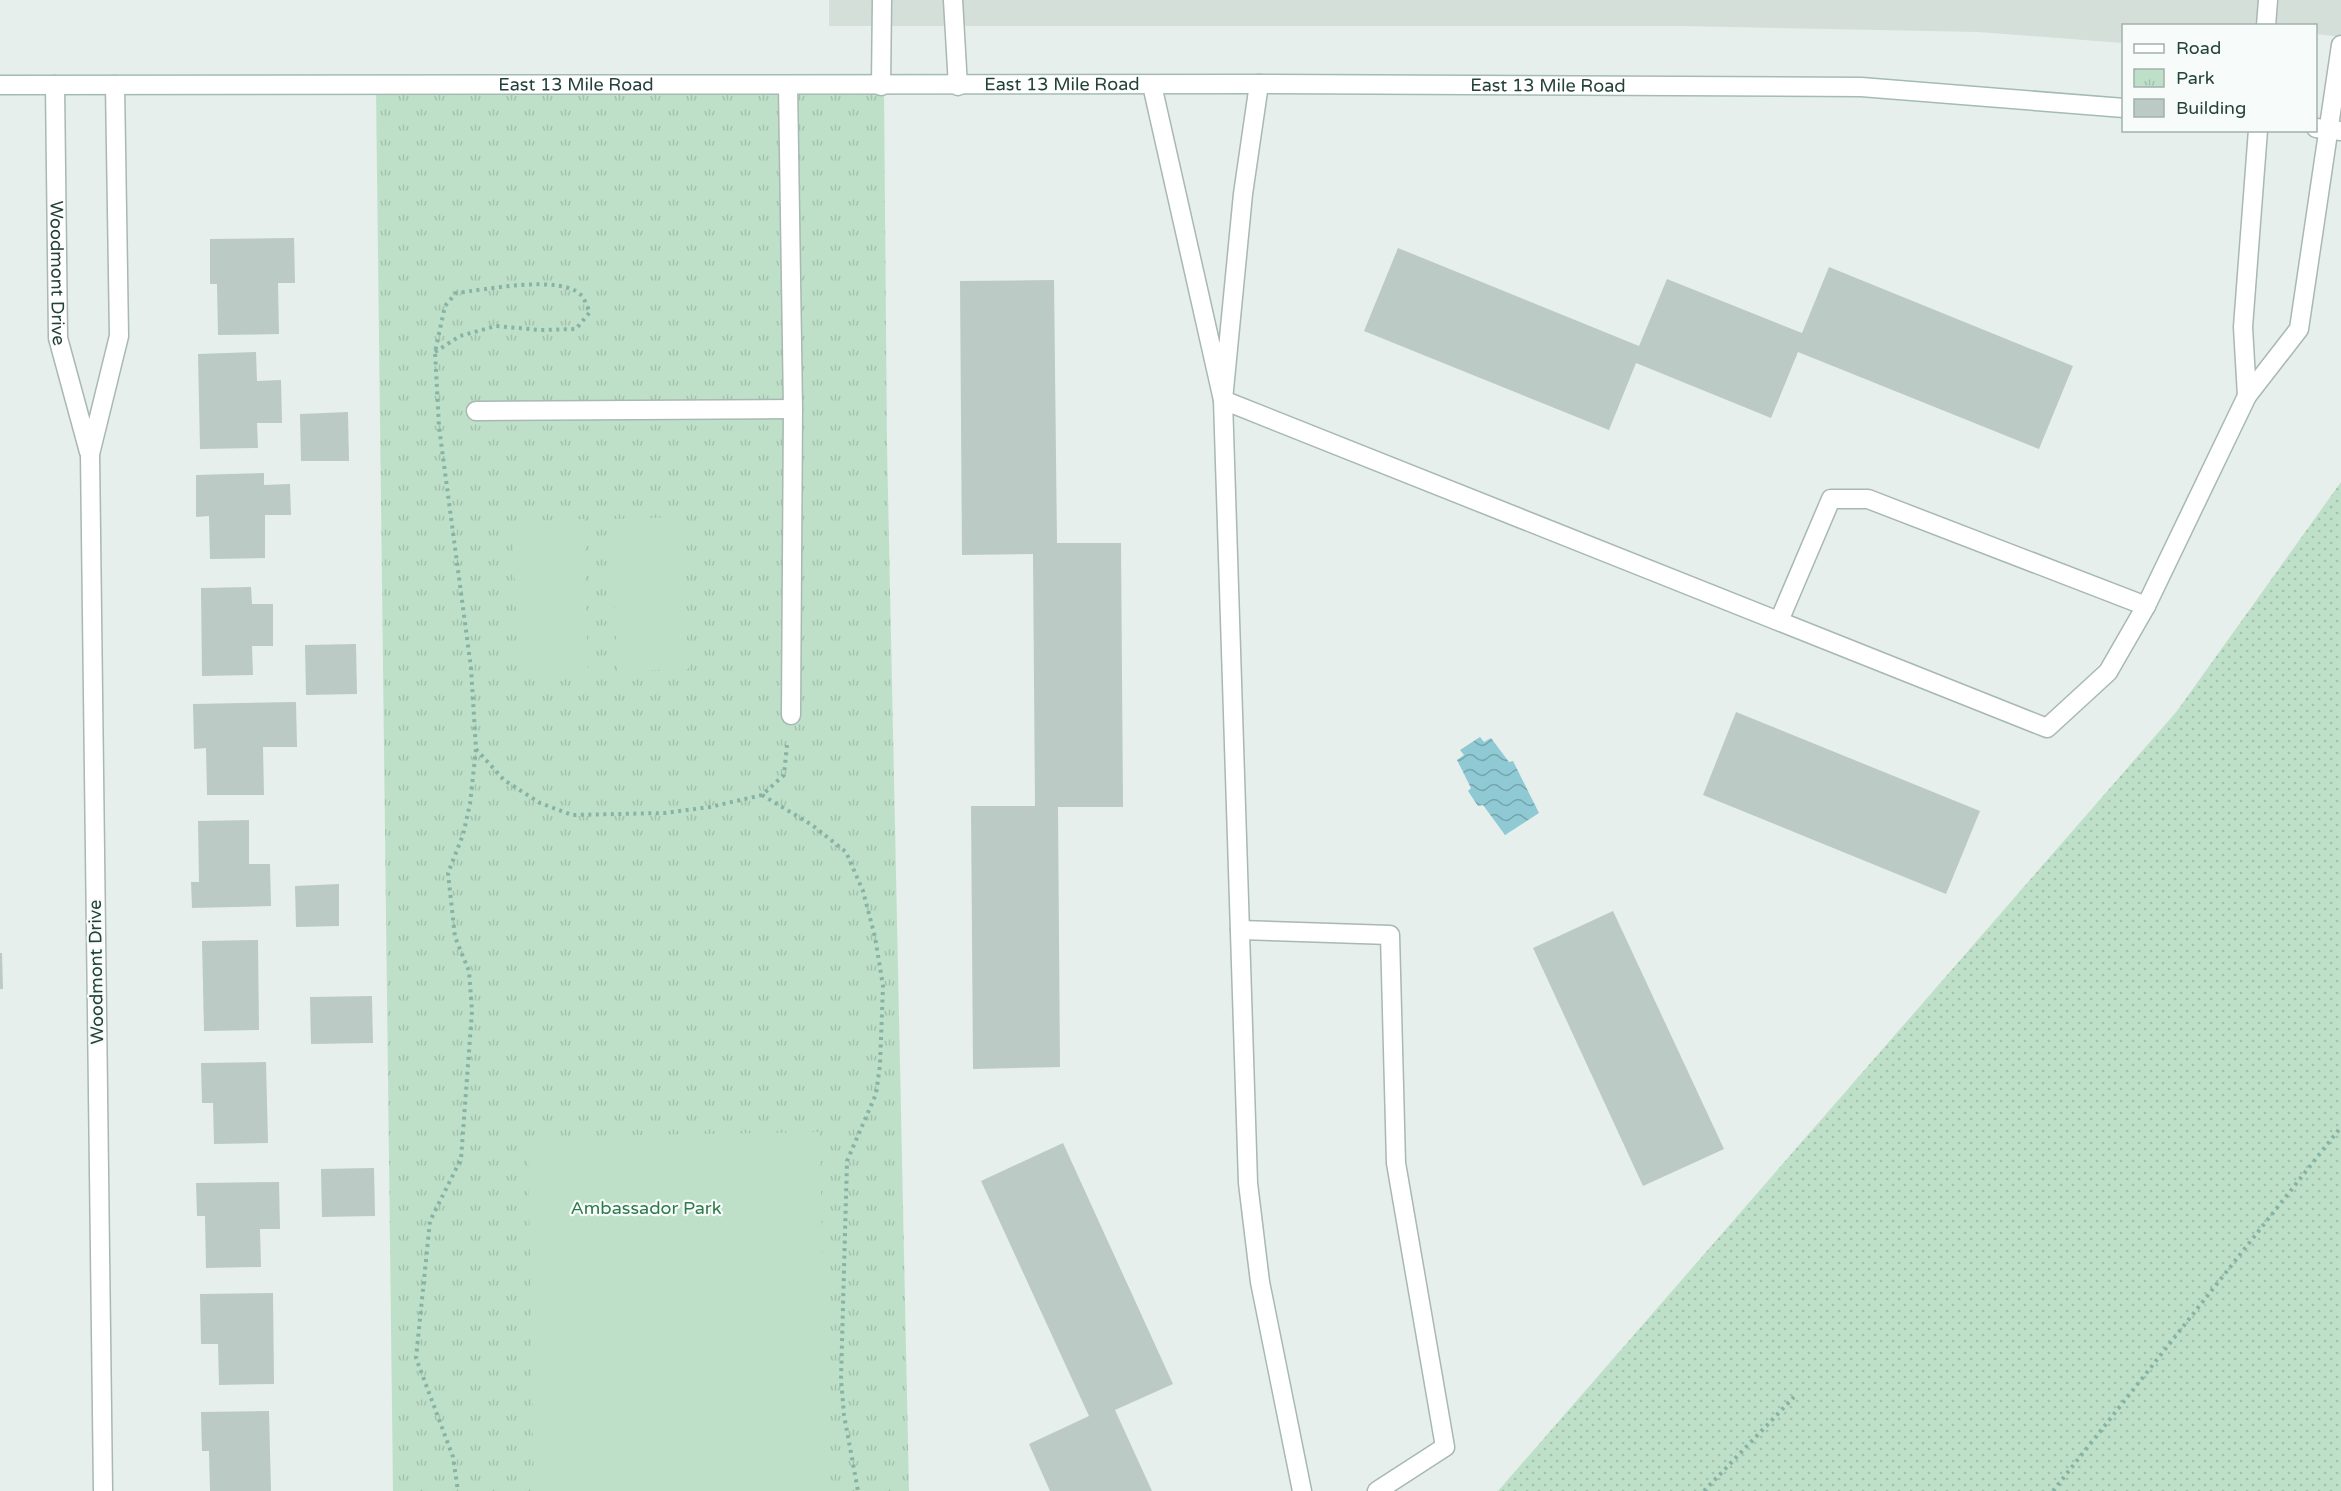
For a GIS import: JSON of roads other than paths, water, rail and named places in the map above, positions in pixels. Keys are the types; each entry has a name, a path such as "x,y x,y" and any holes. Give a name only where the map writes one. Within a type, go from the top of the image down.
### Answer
{"main road":[{"path":"881,86 882,0"},
{"path":"953,0 958,86"},
{"path":"2266,24 2268,0"},
{"path":"1224,400 2047,728 2108,672 2146,606 2247,396 2300,329 2341,45"},
{"path":"1259,84 1243,194 1224,400 1240,930 1248,1183 1260,1282 1302,1491"},
{"name":"East 13 Mile Road","path":"0,85 1259,84 1861,87 2122,108"},
{"name":"Woodmont Drive","path":"55,85 58,338 90,454"},
{"name":"Woodmont Drive","path":"103,1491 90,454 119,336 115,85"},
{"path":"788,85 793,409 791,715"},
{"path":"1152,85 1224,400"},
{"path":"2247,396 2243,327 2258,132"},
{"path":"476,411 793,409"},
{"path":"1779,621 1831,499 1868,499 2146,606"},
{"path":"1240,930 1390,935 1396,1163 1445,1447 1377,1491"}],"water":[{"path":"1480,737 1484,742 1491,738 1509,762 1513,761 1539,813 1505,835 1483,805 1478,806 1468,791 1471,788 1457,760 1464,755 1460,750"}],"park label":[{"name":"Ambassador Park","path":"646,1208"}]}
